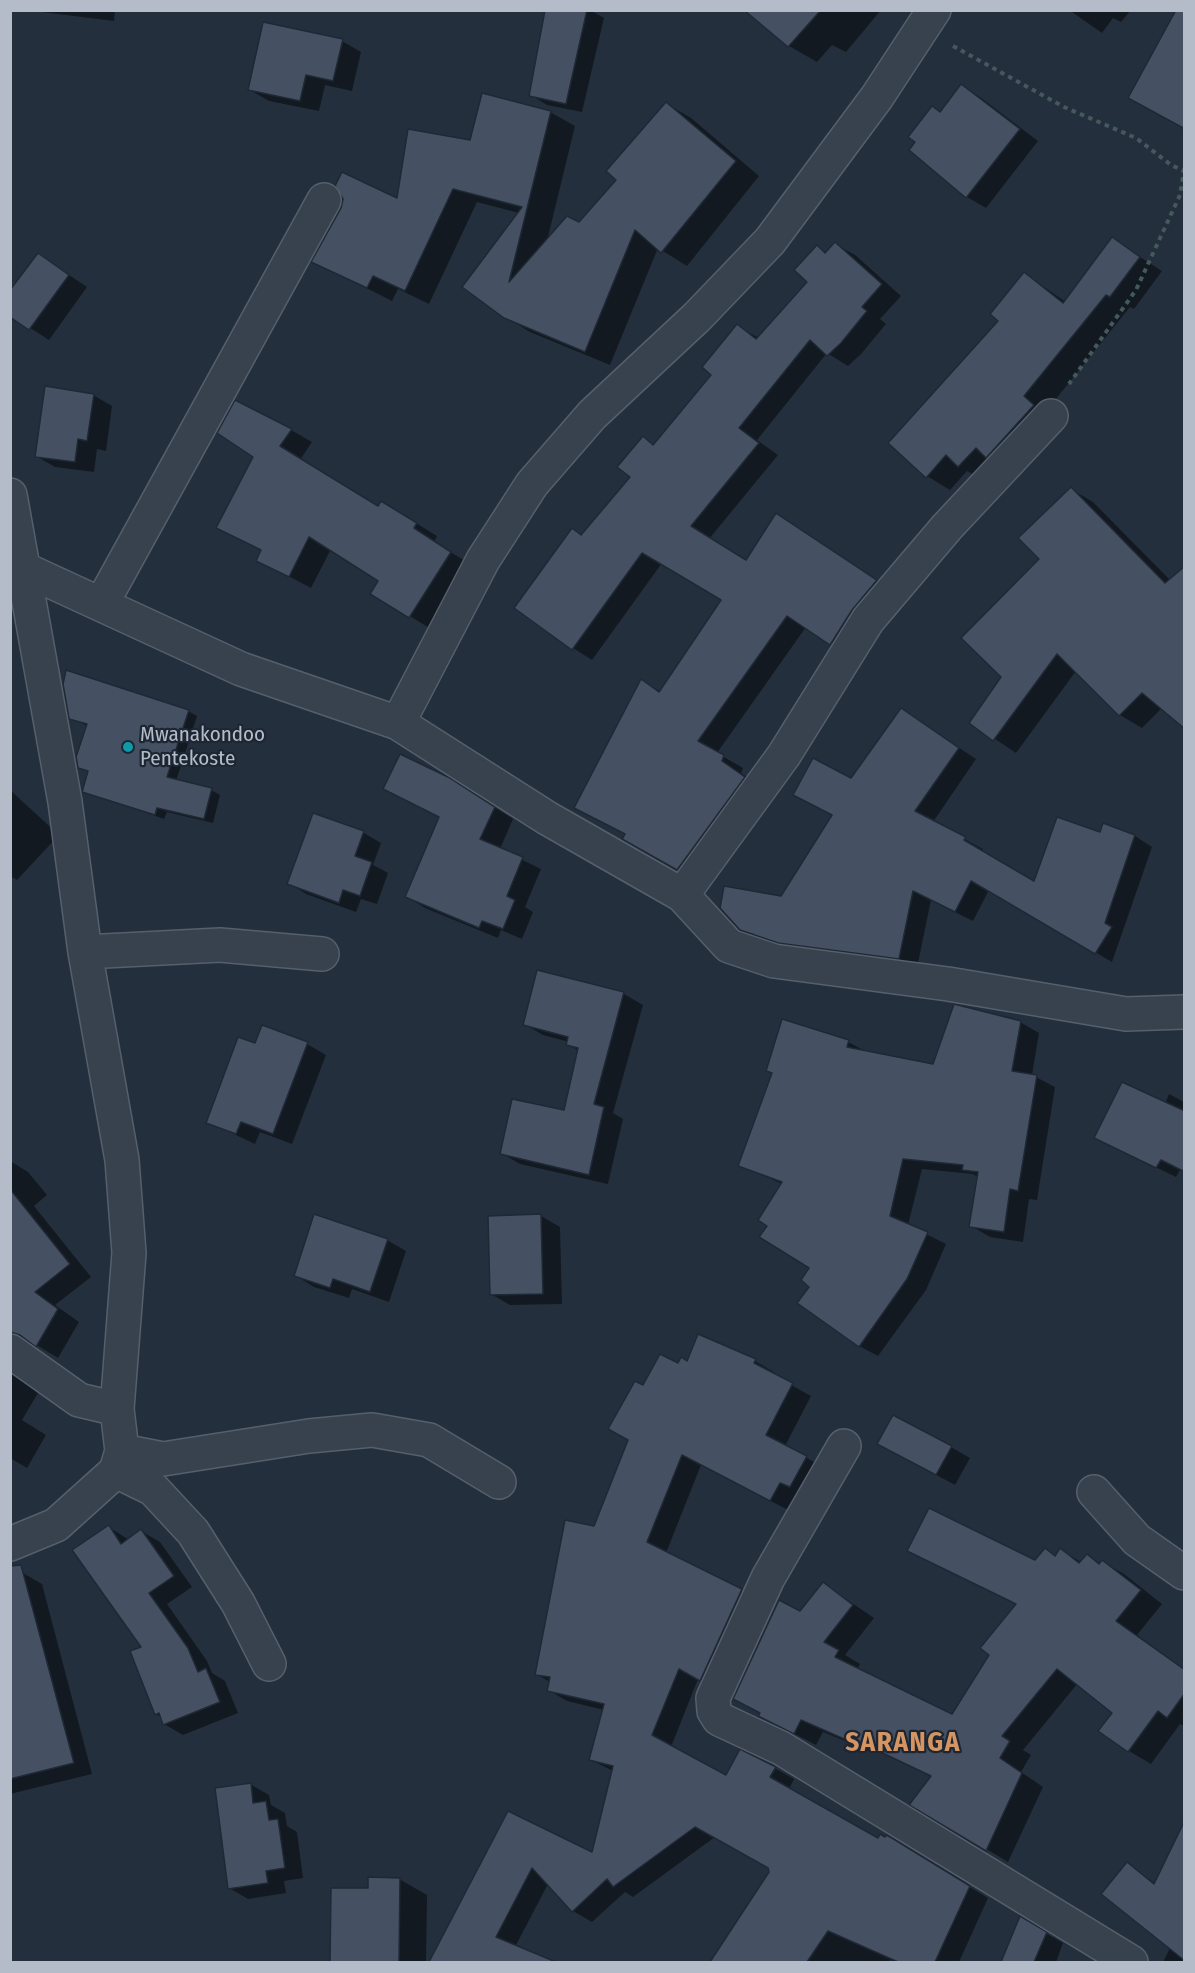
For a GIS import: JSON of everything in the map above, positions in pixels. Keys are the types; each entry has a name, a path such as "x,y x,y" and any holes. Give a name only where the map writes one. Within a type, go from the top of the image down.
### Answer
{"street":[{"path":"398,723 483,560 532,484 592,415 697,317 770,242 864,115 928,20"},
{"path":"102,603 324,200"},
{"path":"682,895 784,755 868,620 947,527 1050,416"},
{"path":"10,495 65,802 86,952 122,1160 128,1242 117,1409 119,1461 153,1489 193,1532 238,1603 269,1664"},
{"path":"24,569 241,669 398,723 547,818 682,895 729,946 774,961 948,984 1126,1014 1185,1012"},
{"path":"86,952 220,945 322,954"},
{"path":"10,1351 79,1400 117,1409"},
{"path":"10,1544 56,1525 119,1461 163,1459 309,1436 372,1430 429,1440 499,1482"},
{"path":"844,1446 768,1578 713,1698 714,1711 719,1719 781,1748 876,1804 1131,1962"},
{"path":"1094,1492 1137,1540 1185,1573"}],"path":[{"path":"928,20 1064,107 1136,138 1171,165 1184,171 1180,195 1136,290 1069,383 1050,416"}],"building":[{"path":"545,10 587,10 566,104 529,96"},
{"path":"744,10 821,10 788,47"},
{"path":"1176,10 1185,10 1185,129 1128,98"},
{"path":"263,22 343,39 333,81 306,75 300,101 248,90"},
{"path":"961,84 1020,129 966,198 909,150 915,142 908,137 932,106 940,112"},
{"path":"482,93 551,111 509,282 567,216 579,222 616,180 606,171 666,102 736,161 661,253 635,230 585,352 504,318 462,287 522,207 453,189 405,291 373,276 367,288 311,262 341,208 343,199 335,186 342,172 397,198 408,129 470,140"},
{"path":"1112,237 1140,257 1110,297 1106,295 1024,396 1034,405 986,458 976,448 958,467 946,455 926,478 888,443 998,321 990,314 1024,272 1063,303"},
{"path":"835,242 882,284 862,307 867,311 841,343 827,356 810,340 739,428 759,443 691,526 746,560 776,513 877,580 852,610 830,645 787,616 698,741 724,755 722,761 745,777 677,870 622,839 625,834 574,808 641,679 659,692 721,600 642,553 572,650 514,608 572,528 581,535 630,477 617,467 643,436 653,445 711,375 702,367 737,324 756,339 807,282 794,270 817,245 825,253"},
{"path":"38,253 69,275 29,330 10,317 10,290"},
{"path":"45,386 94,394 87,441 78,439 75,462 35,457"},
{"path":"235,400 292,429 280,446 378,506 381,501 417,523 414,528 451,552 409,618 370,594 378,581 309,537 289,577 256,561 261,550 216,528 253,457 217,433"},
{"path":"1071,487 1165,583 1185,566 1185,729 1142,693 1119,716 1057,654 993,741 969,723 1001,677 961,638 1039,559 1018,538"},
{"name":"Mwanakondoo Pentekoste","path":"66,670 189,710 167,777 212,788 204,819 157,808 155,815 82,792 88,771 78,768 76,757 87,724 69,719 63,684"},
{"path":"901,708 959,748 915,811 966,837 964,840 1034,881 1057,817 1100,832 1103,823 1135,835 1105,923 1112,927 1095,954 971,881 955,912 913,891 899,959 778,943 740,930 720,908 724,886 781,896 832,815 793,795 813,758 851,778"},
{"path":"400,754 450,778 495,807 480,839 523,857 507,896 515,900 503,929 482,921 479,928 405,897 439,817 383,789"},
{"path":"313,813 364,831 355,856 372,862 360,896 343,890 339,903 287,884"},
{"path":"537,970 624,992 594,1104 604,1107 589,1175 500,1154 512,1099 564,1110 578,1048 566,1045 568,1037 523,1025"},
{"path":"954,1004 1021,1021 1012,1071 1037,1075 1018,1191 1010,1189 1004,1232 969,1227 978,1172 962,1170 963,1165 903,1159 890,1216 928,1232 907,1279 859,1347 797,1303 809,1287 801,1280 809,1268 759,1237 767,1226 758,1220 782,1182 738,1166 772,1073 766,1071 782,1019 849,1040 847,1047 933,1064"},
{"path":"262,1025 308,1042 273,1134 241,1122 236,1134 206,1123 238,1037 255,1043"},
{"path":"1122,1082 1185,1111 1185,1172 1161,1160 1156,1168 1094,1138"},
{"path":"10,1189 70,1264 35,1292 58,1309 36,1347 20,1335 10,1332"},
{"path":"314,1214 388,1239 370,1292 333,1279 330,1288 294,1276"},
{"path":"541,1214 543,1294 490,1295 488,1216"},
{"path":"698,1334 756,1359 754,1363 793,1383 766,1435 807,1456 790,1487 780,1483 770,1501 682,1455 647,1542 742,1589 700,1681 679,1669 652,1735 726,1775 740,1749 776,1767 770,1777 878,1838 880,1834 885,1837 887,1835 970,1886 935,1962 898,1962 828,1931 807,1962 710,1962 769,1872 768,1868 695,1827 613,1887 607,1879 572,1912 532,1868 496,1937 556,1962 429,1962 508,1811 592,1852 613,1766 589,1760 604,1704 547,1691 550,1677 535,1675 565,1520 594,1526 628,1440 608,1429 635,1381 643,1385 660,1354 678,1363 681,1357 687,1361"},
{"path":"893,1415 952,1446 936,1475 877,1444"},
{"path":"929,1508 1035,1560 1045,1548 1055,1556 1060,1548 1079,1563 1087,1554 1099,1564 1102,1560 1141,1590 1116,1621 1185,1670 1185,1693 1167,1718 1158,1711 1128,1752 1098,1731 1112,1713 1057,1669 1002,1736 1010,1741 1000,1758 1022,1773 986,1851 909,1805 931,1776 853,1739 851,1742 801,1720 794,1734 758,1716 760,1713 733,1699 779,1600 800,1611 823,1582 853,1605 824,1642 839,1650 835,1657 952,1714 989,1655 980,1648 1016,1604 907,1551"},
{"path":"109,1525 121,1544 141,1529 174,1576 149,1593 188,1648 198,1672 206,1668 220,1702 163,1725 159,1713 155,1715 130,1651 141,1647 72,1550"},
{"path":"21,1565 74,1763 10,1779 10,1566"},
{"path":"251,1783 253,1803 266,1801 269,1820 278,1819 285,1868 266,1871 268,1883 228,1889 215,1788"},
{"path":"1185,1820 1185,1961 1101,1894 1127,1862 1154,1884"},
{"path":"368,1877 400,1878 399,1962 330,1962 331,1888 368,1888"},
{"path":"1020,1916 1047,1932 1034,1962 1001,1962"}],"place":[{"name":"Mwanakondoo Pentekoste","path":"128,747"}],"district":[{"name":"SARANGA","path":"903,1743"}]}
